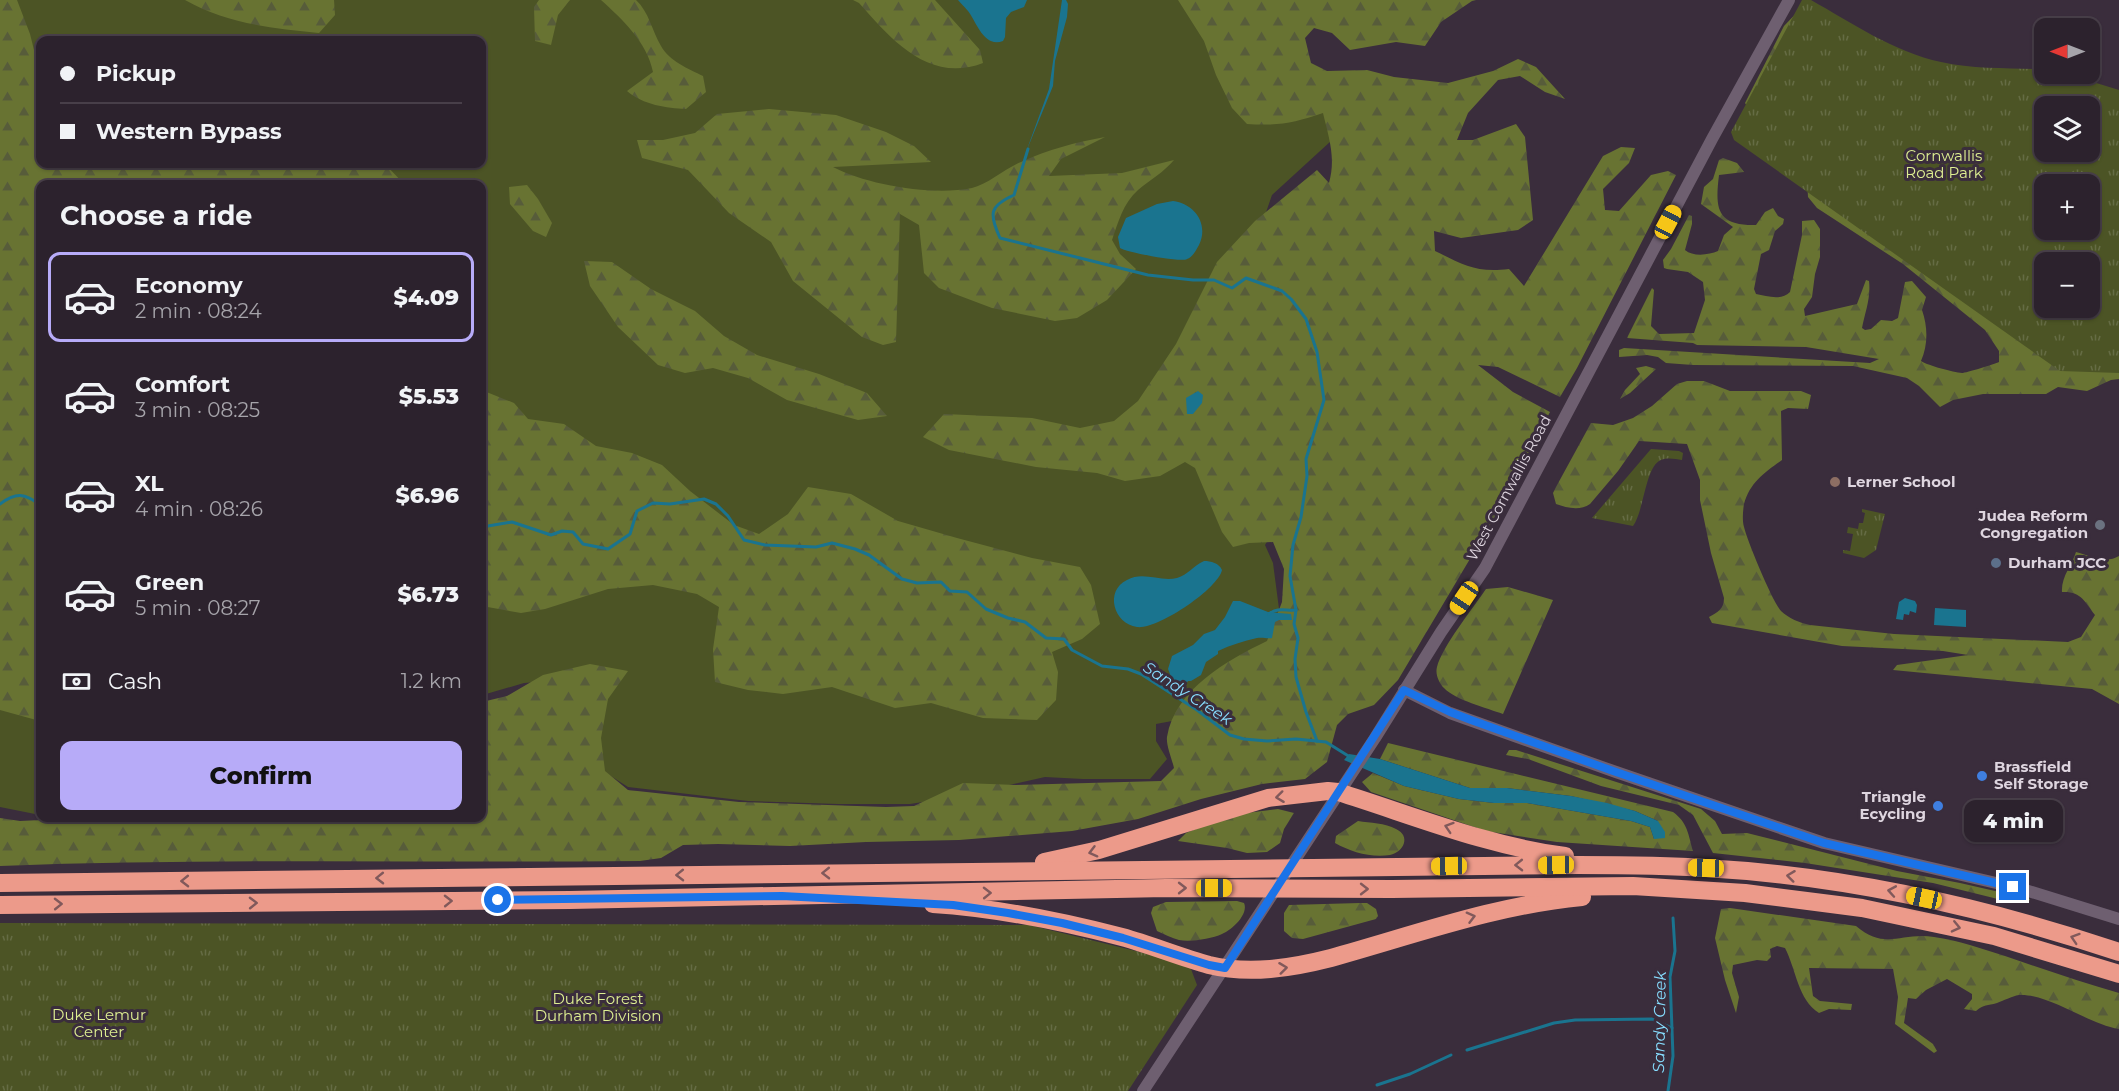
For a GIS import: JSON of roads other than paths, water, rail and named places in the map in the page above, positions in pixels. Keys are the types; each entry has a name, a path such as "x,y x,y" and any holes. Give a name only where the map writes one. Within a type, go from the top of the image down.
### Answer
{"highway":[{"path":"1008,872 1099,850 1268,798 1338,792 1466,833 1537,852 1662,866 1820,879 1905,894 2031,924 2119,952"},
{"path":"0,883 1249,868 1662,866"},
{"path":"782,896 953,905 1008,913 1123,938 1209,965 1225,968 1271,969 1306,964 1500,910 1556,900 1610,895 1633,886"},
{"path":"0,905 546,900 1237,888 1633,886 1745,893 1862,908 1994,936 2119,974"}],"street":[{"name":"West Cornwallis Road","path":"1143,1091 1485,568 1708,146 1790,0"},
{"path":"1404,690 1471,720 1824,843 2022,889 2119,919"}],"water":[{"path":"958,0 1027,0 1024,7 1011,12 1006,18 1005,37 1003,41 996,42 986,38"},
{"path":"1062,0 1066,0 1068,4 1067,17 1055,61 1053,86 1026,152 1049,89"},
{"path":"1173,201 1188,206 1198,216 1201,223 1202,237 1191,257 1183,260 1165,258 1120,248 1118,237 1126,218 1157,204"},
{"path":"1198,391 1203,395 1202,403 1193,414 1187,414 1186,398"},
{"path":"1204,561 1214,563 1222,570 1210,587 1186,607 1158,622 1137,627 1129,625 1118,614 1114,599 1120,585 1127,580 1139,576 1177,578"},
{"path":"1905,598 1915,601 1916,613 1910,611 1909,615 1904,614 1903,620 1896,619 1899,602"},
{"path":"1233,601 1240,601 1268,612 1291,614 1292,620 1275,622 1272,638 1252,639 1218,651 1218,654 1206,662 1201,675 1188,681 1185,686 1172,679 1168,669 1172,656 1193,645 1204,634 1215,630"},
{"path":"1935,608 1966,610 1966,627 1934,625"},
{"path":"1349,754 1380,759 1470,788 1507,788 1607,803 1658,821 1665,832 1665,838 1654,839 1650,827 1631,821 1527,803 1494,803 1459,799 1404,786 1344,760"}],"waterway":[{"path":"1028,149 1014,195 1000,203 994,212 994,223 1000,238 1148,275 1214,280 1232,288 1246,278 1282,291 1306,319 1317,352 1324,400 1306,459 1307,476 1301,517 1293,545 1290,576 1296,610 1294,624 1298,638 1295,659 1296,677 1317,741"},
{"name":"Sandy Creek","path":"0,504 16,496 25,496 36,502"},
{"name":"Sandy Creek","path":"486,526 512,522 551,535 562,531 573,532 583,544 608,549 630,534 637,511 653,503 670,504 704,499 716,504 728,516 744,540 765,545 816,547 832,543 869,555 902,579 917,583 941,582 950,591 967,592 986,609 1025,622 1046,638 1064,639 1072,650 1102,666 1128,669 1141,674 1197,710 1230,735 1267,741 1296,739 1326,742 1350,757"},
{"path":"1269,614 1279,610 1296,610"},
{"name":"Sandy Creek","path":"1668,1091 1673,1056 1670,977 1675,951 1673,918"},
{"path":"1467,1050 1554,1023 1575,1020 1652,1019 1672,1028"},
{"path":"1377,1085 1410,1074 1451,1055"}],"place":[{"name":"Lerner School","path":"1835,482"},
{"name":"Judea Reform Congregation","path":"2100,525"},
{"name":"Durham JCC","path":"1996,563"},
{"name":"Brassfield Self Storage","path":"1982,776"},
{"name":"Triangle Ecycling","path":"1938,806"}],"park label":[{"name":"Cornwallis Road Park","path":"1944,164"},
{"name":"Duke Forest Durham Division","path":"598,1008"},
{"name":"Duke Lemur Center","path":"99,1024"}]}
